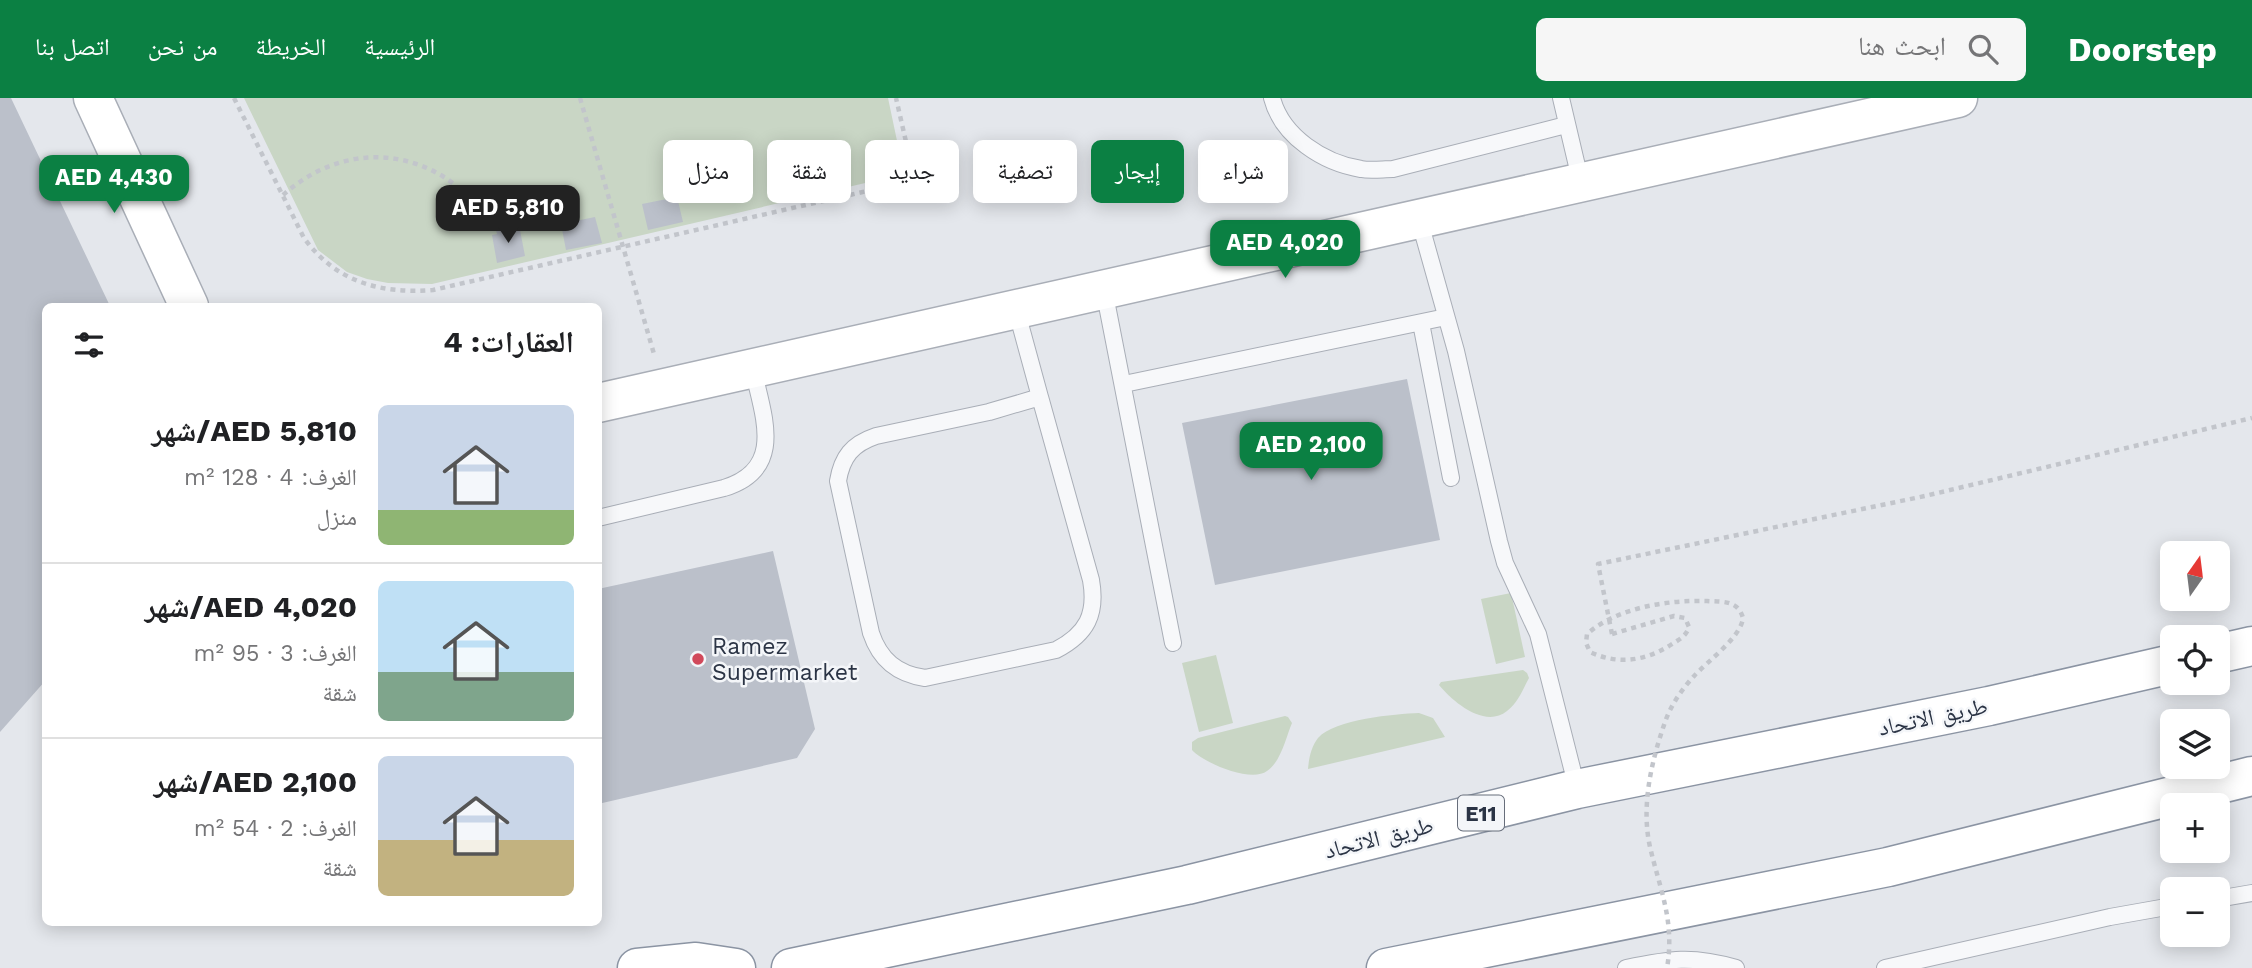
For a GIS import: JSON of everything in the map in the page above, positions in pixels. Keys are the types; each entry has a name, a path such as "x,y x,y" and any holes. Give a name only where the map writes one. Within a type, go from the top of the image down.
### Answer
{"main road":[{"path":"93,98 188,303"},
{"path":"602,402 1958,98"},
{"path":"2230,651 2252,646"},
{"name":"طريق الاتحاد","path":"791,968 1187,885 1577,789 1989,706 2160,667"},
{"path":"1413,966 1888,867 2252,776"},
{"path":"638,968 696,962 736,968"}],"lane":[{"path":"1272,98 1288,129 1313,151 1335,163 1364,170 1393,169 1566,125"},
{"path":"1560,98 1581,183"},
{"path":"1419,219 1456,351 1499,541 1540,643 1577,789"},
{"path":"1104,290 1173,643"},
{"path":"1016,309 1091,580 1093,608 1080,634 1069,644 1056,650 925,678 896,670 884,660 871,633 838,481 841,465 849,452 861,441 989,412 1040,397"},
{"path":"1124,384 1446,317"},
{"path":"1421,323 1451,478"},
{"path":"602,517 724,488 753,474 762,461 766,446 766,429 753,369"},
{"path":"2230,897 2252,894"},
{"path":"1885,968 1911,965 2110,917 2160,908"},
{"path":"1626,968 1670,959 1692,958 1736,968"}],"path":[{"path":"234,98 303,238 317,256 340,273 364,284 408,292 433,289 902,183 912,168 896,98"},
{"path":"580,98 664,389"},
{"path":"283,195 300,180 323,167 355,158 389,157 421,165 446,178 482,216"},
{"path":"1667,968 1669,927 1646,819 1651,771 1665,721 1677,697 1738,632 1743,618 1736,606 1730,603 1688,601 1655,604 1624,614 1594,628 1587,634 1586,643 1590,652 1614,660 1642,659 1684,637 1689,627 1685,618 1674,616 1612,634 1598,564 1925,496 2252,418"}],"green space":[{"path":"244,98 888,98 897,140 865,140 865,183 851,186 851,140 767,140 767,203 780,203 432,284 388,283 367,279 347,272 318,250"},
{"path":"1511,593 1525,657 1496,664 1481,599"},
{"path":"1216,655 1233,723 1199,732 1182,663"},
{"path":"1523,670 1529,678 1522,691 1511,708 1498,716 1489,717 1470,711 1452,699 1439,685 1441,682"},
{"path":"1419,713 1433,718 1445,737 1308,769 1314,745 1326,732 1351,722"},
{"path":"1285,716 1292,723 1282,749 1272,767 1260,774 1250,775 1228,770 1192,750 1192,742 1198,738"}],"building":[{"path":"0,98 11,98 109,303 42,303 42,685 0,732"},
{"path":"663,200 663,203 678,203 683,222 648,230 642,204"},
{"path":"595,217 602,243 566,250 561,224"},
{"path":"514,227 516,231 520,230 525,256 497,263 492,235 497,234 496,230"},
{"path":"1407,379 1440,540 1215,585 1182,423"},
{"name":"Ramez Supermarket","path":"773,551 815,729 797,758 602,803 602,588"}],"place":[{"name":"Ramez Supermarket","path":"698,659"}]}
